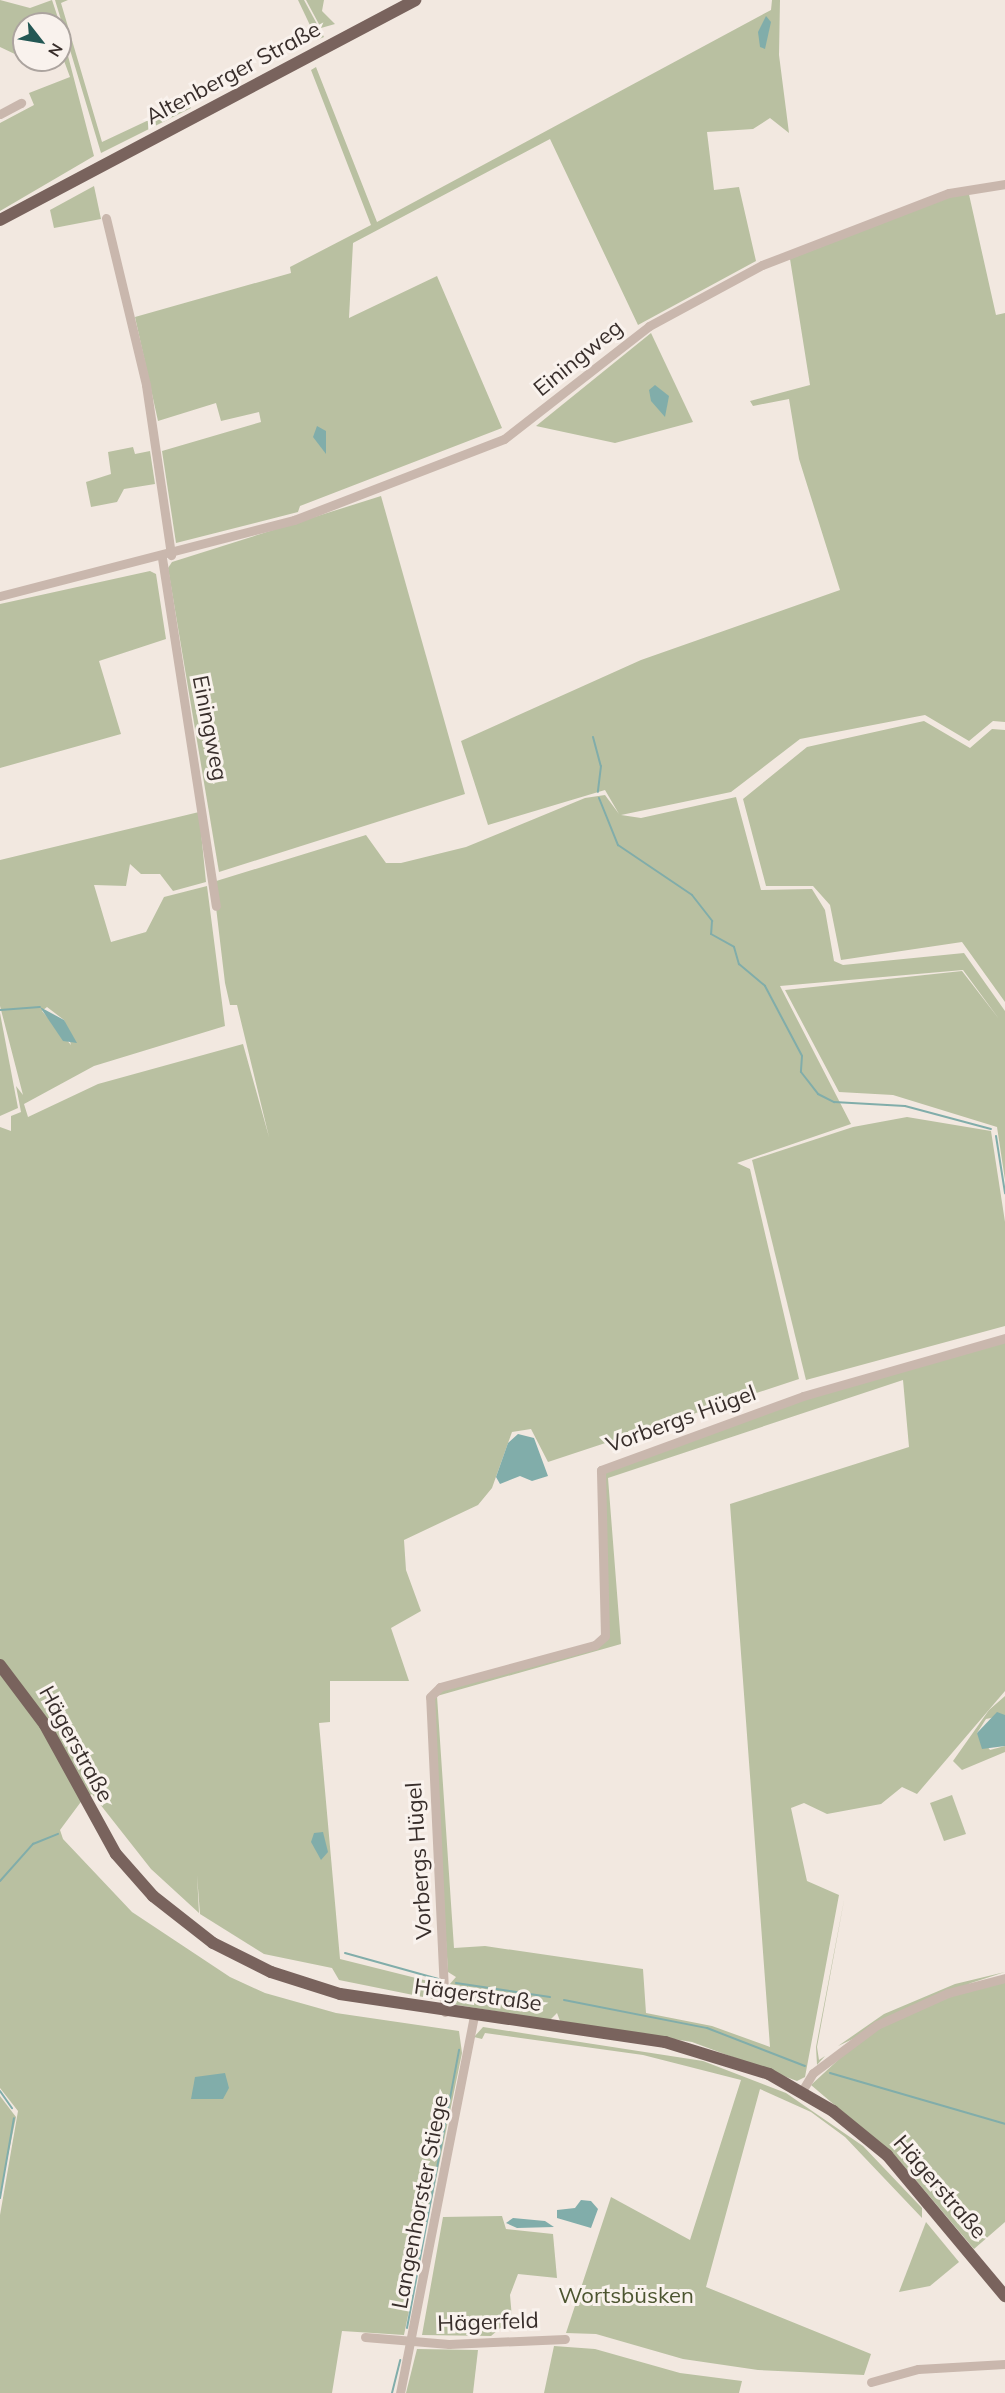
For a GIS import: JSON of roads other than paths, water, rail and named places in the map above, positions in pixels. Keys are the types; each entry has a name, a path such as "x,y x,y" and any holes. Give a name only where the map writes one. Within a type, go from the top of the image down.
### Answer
{"main road":[{"name":"Altenberger Straße","path":"0,220 415,0"},
{"name":"Hägerstraße","path":"0,1665 45,1725 108,1842 153,1896 186,1924 237,1956 294,1981 474,2017 680,2045 743,2063 802,2091 887,2155 1005,2296"}],"street":[{"path":"0,114 21,103"},
{"name":"Einingweg","path":"0,596 167,556 318,512 504,440 649,326 762,265 949,193 1005,184"},
{"name":"Einingweg","path":"106,218 146,385 167,556 216,906"},
{"name":"Vorbergs Hügel","path":"445,2012 430,1697 440,1687 594,1645 605,1636 602,1470 803,1396 1005,1338"},
{"path":"802,2091 813,2073 876,2025 948,1993 1005,1978"},
{"name":"Langenhorster Stiege","path":"399,2393 413,2342 474,2017"},
{"name":"Hägerfeld","path":"365,2337 413,2342 565,2339"},
{"path":"871,2382 918,2369 1005,2364"}],"water":[{"path":"766,16 771,22 765,49 760,47 758,32"},
{"path":"655,385 669,396 665,417 651,401 649,390"},
{"path":"317,426 326,431 326,454 313,437"},
{"path":"40,1007 64,1020 77,1043 63,1041"},
{"path":"518,1434 534,1438 548,1476 532,1481 520,1476 500,1484 496,1477 508,1443"},
{"path":"997,1712 1005,1715 1005,1746 982,1749 977,1733"},
{"path":"323,1832 328,1852 321,1860 311,1842 314,1833"},
{"path":"225,2073 229,2088 223,2099 191,2099 195,2077"},
{"path":"581,2200 591,2201 598,2209 591,2228 557,2218 557,2210 575,2208"},
{"path":"513,2218 545,2221 554,2227 517,2228 506,2223"}],"waterway":[{"path":"593,737 601,766 598,792"},
{"path":"599,798 618,845 692,895 712,921 711,934 734,947 739,964 765,986 802,1056 801,1072 818,1094 834,1102 905,1106 991,1129"},
{"path":"0,1010 40,1007"},
{"path":"996,1136 1005,1193"},
{"path":"0,1881 33,1844 58,1834"},
{"path":"345,1953 438,1979"},
{"path":"456,1983 550,1997"},
{"path":"564,2000 707,2028 805,2066"},
{"path":"407,2328 459,2050"},
{"path":"830,2073 1005,2124"},
{"path":"0,2091 12,2108"},
{"path":"0,2198 14,2118"},
{"path":"392,2393 400,2360"}],"park label":[{"name":"Wortsbüsken","path":"626,2296"}]}
